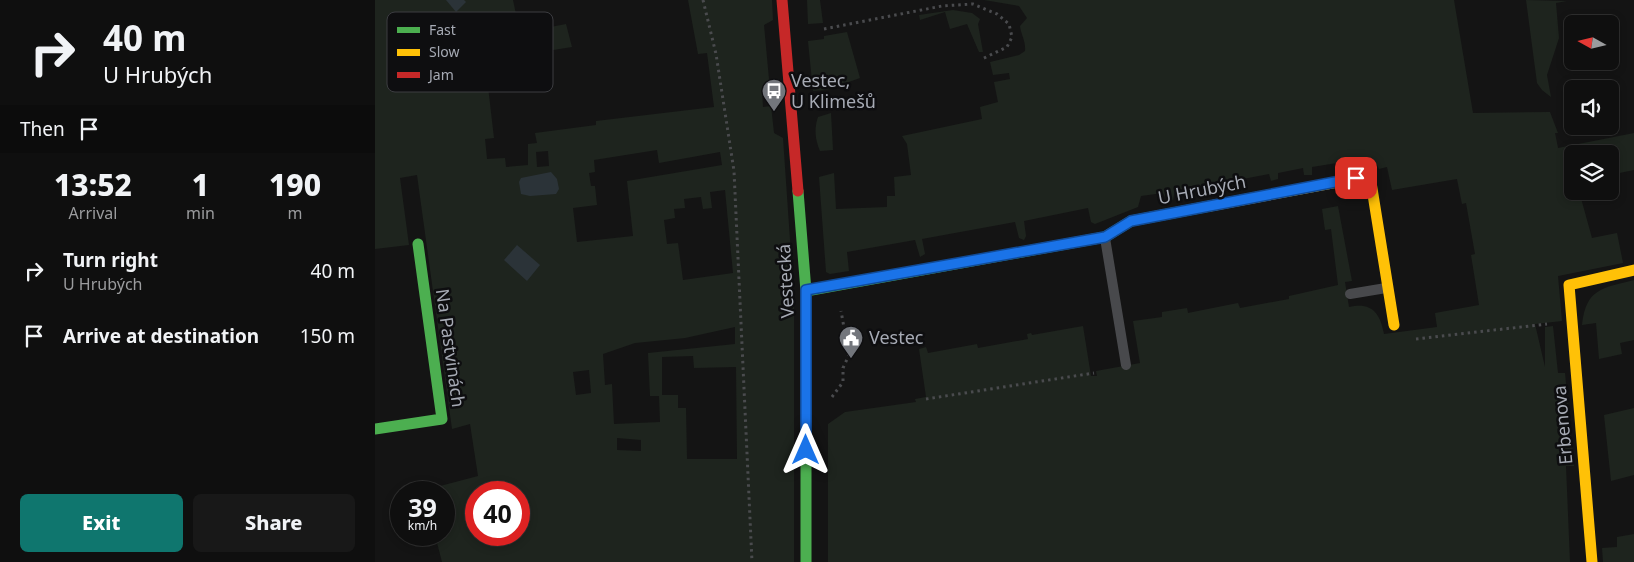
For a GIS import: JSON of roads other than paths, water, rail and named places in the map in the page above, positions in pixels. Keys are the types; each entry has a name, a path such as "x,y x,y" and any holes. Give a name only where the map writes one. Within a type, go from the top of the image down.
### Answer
{"street":[{"name":"Vestecká","path":"782,0 806,290 806,562"},
{"name":"U Hrubých","path":"806,290 1105,237 1131,221 1370,176 1394,325"},
{"name":"Na Pastvinách","path":"375,430 441,419 418,244"},
{"name":"Erbenova","path":"1592,562 1569,285 1634,270"}],"lane":[{"path":"1105,237 1126,365"},
{"path":"1351,294 1388,288"}],"place":[{"name":"Vestec, U Klimešů","path":"774,112"},
{"name":"Vestec","path":"851,359"}]}
